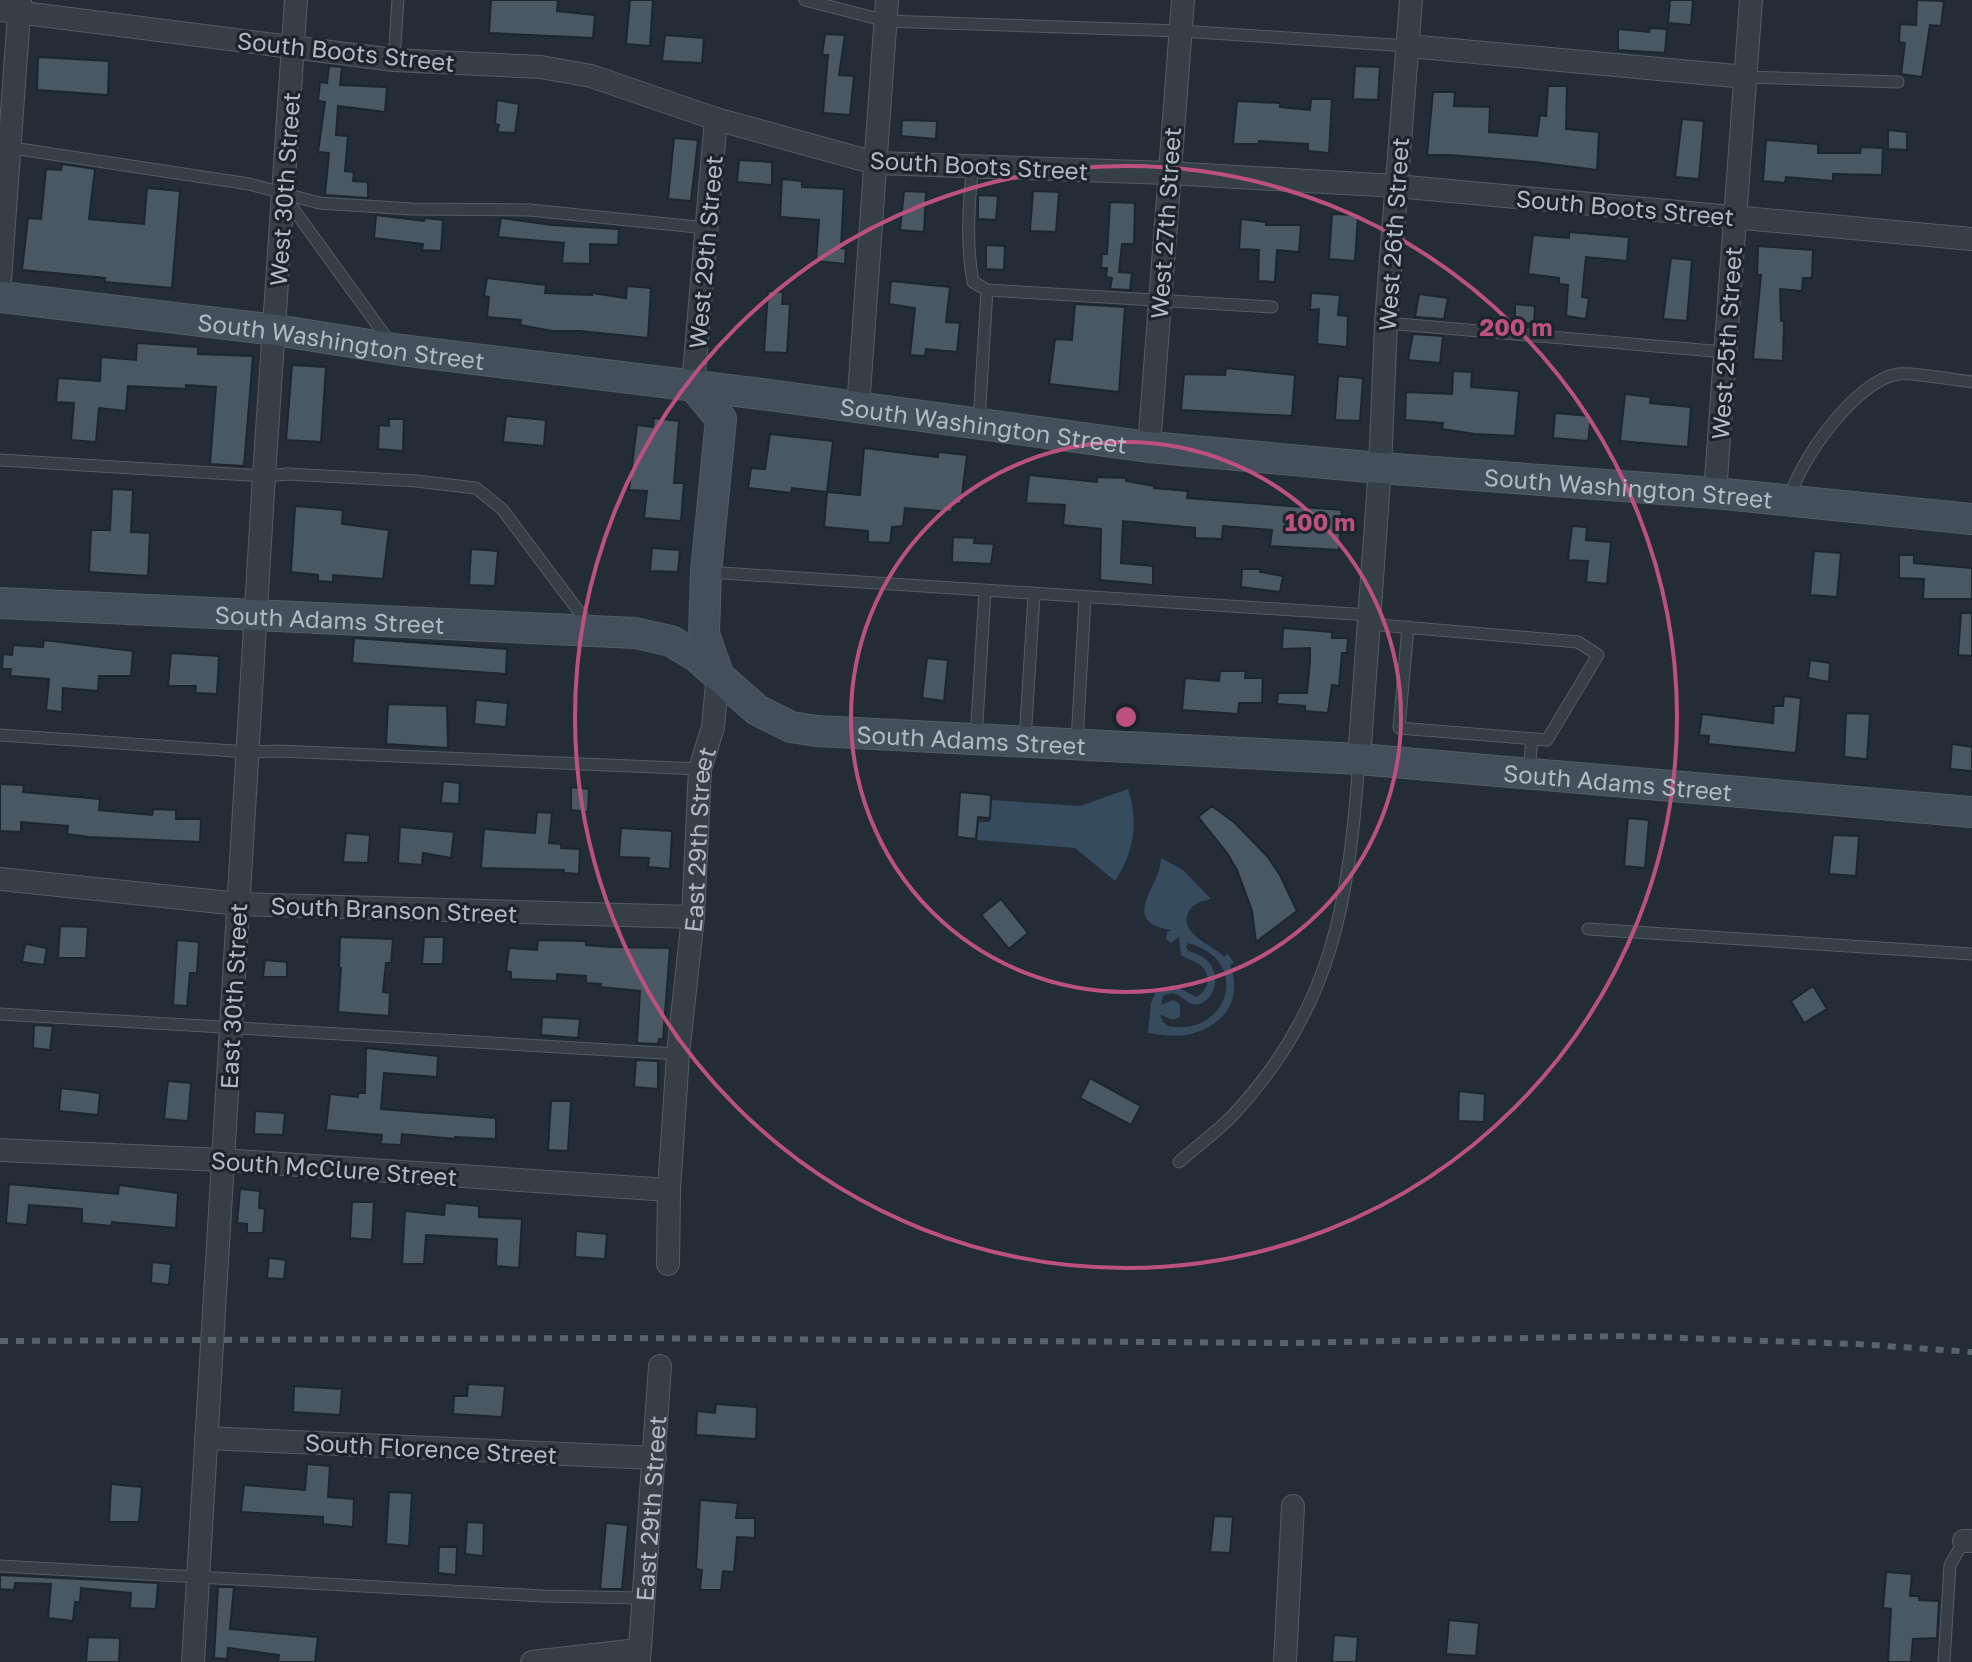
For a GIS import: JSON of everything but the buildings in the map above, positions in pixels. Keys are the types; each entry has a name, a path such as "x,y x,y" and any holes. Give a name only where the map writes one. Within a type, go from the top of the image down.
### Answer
{"main road":[{"name":"South Washington Street","path":"0,297 276,330 1149,447 1715,493 1972,519"},
{"path":"693,385 721,419 761,394"},
{"name":"East 29th Street","path":"718,674 704,634 706,572 721,419"},
{"name":"South Adams Street","path":"0,603 635,633 671,641 696,656 757,710 791,727 817,731 1359,759 1972,812"}],"street":[{"name":"West 30th Street","path":"276,330 296,0"},
{"name":"West 27th Street","path":"1149,447 1183,0"},
{"name":"West 26th Street","path":"1359,759 1380,468 1386,323 1411,0"},
{"name":"West 25th Street","path":"1715,493 1751,0"},
{"name":"South Boots Street","path":"13,7 293,48 394,60 541,67 591,76 716,119 875,163 1168,173 1396,186 1972,239"},
{"path":"0,280 13,7"},
{"path":"858,408 886,11"},
{"path":"1408,46 1746,77"},
{"name":"West 29th Street","path":"693,385 716,119"},
{"name":"East 30th Street","path":"193,1662 264,476 276,330"},
{"name":"East 29th Street","path":"668,1264 669,1190 678,1054 693,917 700,769 713,727 718,674"},
{"name":"South Branson Street","path":"0,879 239,904 693,917"},
{"name":"South McClure Street","path":"0,1150 223,1160 669,1190"},
{"name":"East 29th Street","path":"638,1656 660,1366"},
{"name":"South Florence Street","path":"206,1438 655,1458"},
{"path":"1285,1662 1293,1506"},
{"path":"532,1662 638,1656"}],"lane":[{"path":"394,60 398,0"},
{"path":"805,0 886,11 1408,46"},
{"path":"1746,77 1898,82"},
{"path":"5,147 249,184 319,203 412,209 530,210 707,228"},
{"path":"973,166 968,207 970,265 973,282 987,290 1272,307"},
{"path":"283,194 394,348"},
{"path":"979,424 987,290"},
{"path":"1386,323 1725,352"},
{"path":"1788,501 1793,483 1816,445 1848,406 1868,388 1898,374 1972,382"},
{"path":"0,460 264,476 288,474 416,481 476,488 502,509 593,631"},
{"path":"706,572 1369,619 1408,627 1578,642 1598,655 1547,740 1399,728 1408,627"},
{"path":"976,738 985,591"},
{"path":"1025,741 1034,595"},
{"path":"1077,743 1085,598"},
{"path":"0,735 248,752 700,769"},
{"path":"1529,772 1532,739"},
{"path":"1179,1162 1233,1115 1272,1068 1300,1024 1321,978 1337,929 1348,880 1359,759"},
{"path":"1588,929 1972,954"},
{"path":"0,1014 678,1054"},
{"path":"1944,1662 1950,1565 1968,1541"},
{"path":"0,1566 543,1596 642,1598"}],"water":[{"path":"1128,789 1133,837 1127,859 1115,881 1075,848 977,840 979,822 990,822 992,800 1080,806"},
{"path":"1161,858 1183,870 1211,899 1191,908 1188,926 1198,938 1224,957 1228,954 1234,963 1230,965 1234,990 1227,1011 1210,1026 1186,1035 1148,1033 1151,1003 1156,991 1173,985 1196,997 1204,991 1208,982 1203,968 1181,955 1179,937 1171,943 1166,939 1167,932 1172,930 1156,926 1147,919 1144,911 1146,902","holes":["1188,943 1209,952 1221,965 1226,980 1225,996 1218,1010 1205,1021 1189,1027 1168,1026 1160,1015 1177,1019 1180,1017 1180,1004 1173,1000 1161,1005 1163,996 1169,993 1179,995 1196,1005 1212,994 1215,975 1210,963 1186,947"]}],"railway":[{"path":"0,1341 617,1338 1292,1343 1625,1336 1857,1344 1972,1352"}]}
